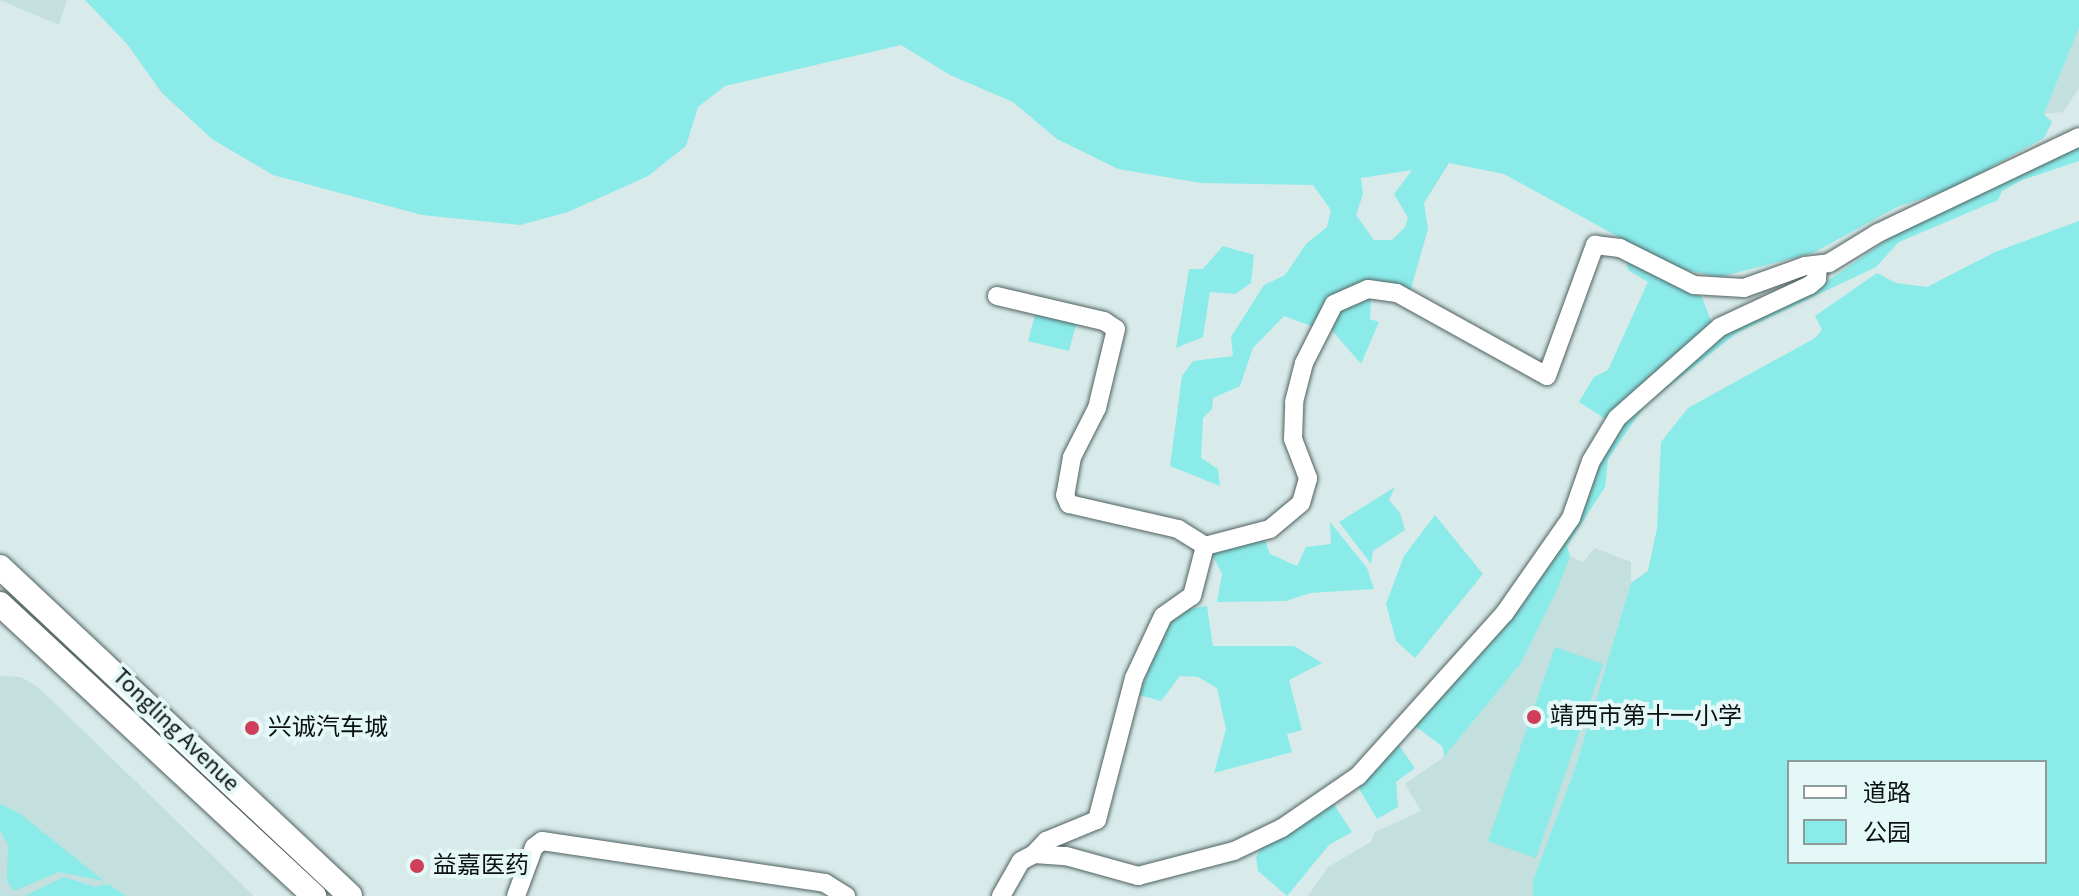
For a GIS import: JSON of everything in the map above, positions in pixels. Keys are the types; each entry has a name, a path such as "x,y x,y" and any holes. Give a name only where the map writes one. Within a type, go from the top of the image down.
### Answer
{"main road":[{"name":"Tongling Avenue","path":"0,567 350,896"},
{"name":"Tongling Avenue","path":"0,604 314,896"}],"street":[{"path":"997,296 1104,321 1116,329 1097,408 1072,457 1065,495 1069,504 1166,525 1205,546 1270,529 1301,503 1308,478 1293,439 1296,390 1326,313 1355,292 1368,289 1406,297 1547,376 1595,245 1620,248 1677,278 1708,288 1744,288 1818,265 2079,137"},
{"path":"1034,854 1066,856 1128,875 1149,874 1250,844 1346,785 1447,683 1504,614 1571,518 1591,461 1617,418 1720,327 1810,285 1817,279 1818,265"},
{"path":"1001,896 1021,861 1034,854 1046,841 1097,820 1134,678 1163,616 1192,596 1205,546"},
{"path":"516,896 534,847 542,841 825,883 846,896"}],"shaded area":[{"path":"0,0 67,0 59,25"},
{"path":"2079,28 2079,88 2063,112 2044,114"},
{"name":"靖西市第十一小学","path":"1595,548 1631,562 1631,583 1576,766 1533,880 1533,896 1308,896 1328,867 1371,842 1375,832 1421,811 1405,784 1444,757 1521,663 1570,556 1583,562"},
{"path":"0,676 21,677 39,688 254,896 0,896"}],"green space":[{"path":"85,0 2079,0 2079,28 2044,114 2052,122 2044,138 1951,189 1897,207 1813,253 1720,277 1675,268 1504,174 1449,163 1424,203 1428,229 1410,292 1374,284 1314,327 1284,316 1253,348 1240,386 1213,398 1212,409 1203,418 1201,458 1218,469 1220,486 1170,466 1182,376 1193,361 1233,356 1231,337 1264,285 1285,275 1306,244 1327,227 1331,210 1313,185 1201,183 1118,169 1057,139 1013,102 950,75 901,45 725,86 698,107 686,146 648,176 568,212 520,225 422,215 273,175 212,139 162,93 127,44","holes":["1412,170 1394,194 1408,218 1405,227 1392,240 1374,240 1356,215 1363,194 1361,178"]},
{"path":"2079,144 2079,161 2022,180 2002,191 1998,200 1899,242 1876,267 1737,333 1645,405 1608,459 1605,487 1567,546 1570,556 1557,590 1521,663 1444,757 1443,747 1414,725 1500,631 1622,421 1713,340 1819,287 1897,233"},
{"path":"2079,221 2079,896 1533,896 1533,880 1576,766 1631,583 1648,571 1657,528 1661,442 1688,408 1815,338 1822,330 1815,316 1877,273 1896,283 1927,287 1995,252"},
{"path":"1223,246 1254,255 1251,283 1235,294 1210,292 1203,337 1176,348 1189,269 1203,269"},
{"path":"1626,259 1702,297 1713,326 1607,420 1579,402 1594,377 1608,370 1648,282 1628,270"},
{"path":"1371,294 1370,319 1379,322 1361,364 1329,327 1343,304"},
{"path":"1036,311 1077,321 1069,351 1028,341"},
{"path":"1395,487 1389,500 1400,513 1405,530 1373,551 1371,564 1339,522"},
{"path":"1435,515 1483,574 1415,658 1396,641 1386,604 1404,556"},
{"path":"1330,522 1367,568 1374,589 1310,593 1286,601 1217,602 1222,574 1211,552 1264,538 1270,554 1297,566 1306,547 1331,544"},
{"path":"1207,606 1213,646 1294,646 1322,663 1289,680 1302,730 1287,734 1292,752 1214,773 1226,729 1217,688 1198,677 1180,676 1161,701 1139,695 1165,627 1187,609"},
{"path":"1555,647 1603,664 1536,858 1488,841"},
{"path":"1395,740 1415,768 1396,782 1398,807 1377,819 1357,785 1374,773"},
{"path":"1333,803 1352,832 1329,845 1287,896 1258,871 1256,857 1265,842"},
{"path":"0,804 19,813 104,881 59,872 14,891 7,881 8,844 0,831"},
{"path":"64,877 95,887 108,884 126,896 25,896"}],"place":[{"name":"靖西市第十一小学","path":"1534,717"},
{"name":"兴诚汽车城","path":"252,728"},
{"name":"益嘉医药","path":"417,866"}]}
